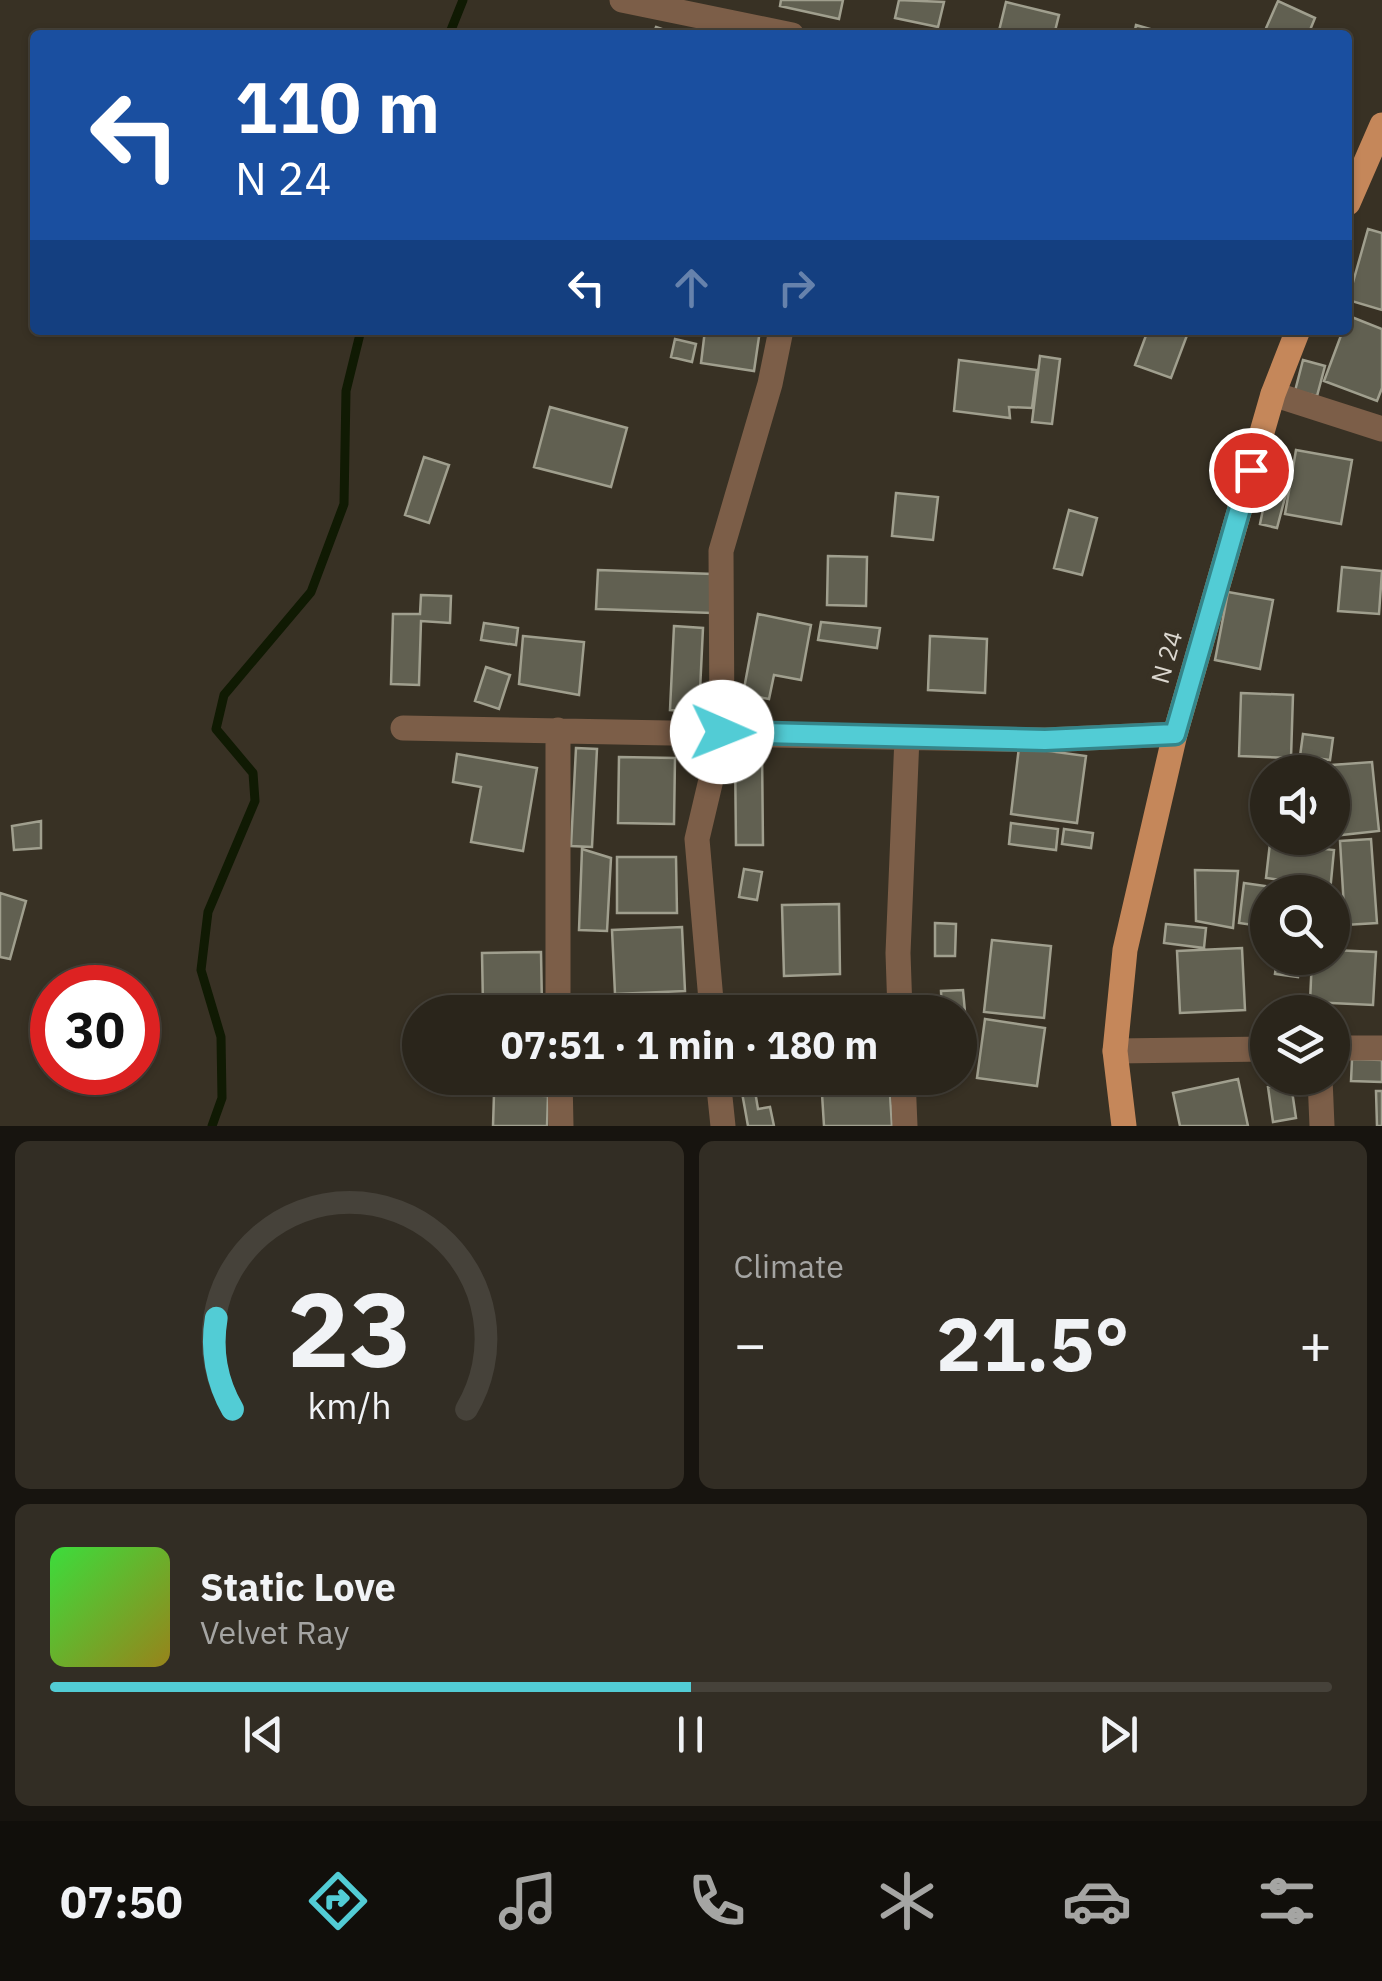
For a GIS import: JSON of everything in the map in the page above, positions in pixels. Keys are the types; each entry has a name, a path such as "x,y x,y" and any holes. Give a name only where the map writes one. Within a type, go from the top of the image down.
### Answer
{"main road":[{"path":"1356,159 1382,124"},
{"name":"N 24","path":"1124,1126 1115,1051 1125,950 1175,734 1273,394 1296,335"}],"street":[{"path":"622,0 768,30"},
{"path":"711,995 697,839 722,732 720,551 770,384 780,335"},
{"path":"1273,394 1382,429"},
{"path":"403,728 1045,740 1175,734"},
{"path":"558,730 558,995"},
{"path":"899,995 907,737"},
{"path":"1350,1048 1382,1048"},
{"path":"1115,1051 1250,1049"},
{"path":"561,1095 562,1126"},
{"path":"720,1095 723,1126"},
{"path":"904,1095 905,1126"},
{"path":"1321,1095 1322,1126"}],"building":[{"path":"781,0 843,0 839,19 780,6"},
{"path":"899,0 944,2 938,27 895,18"},
{"path":"1278,1 1315,18 1310,30 1265,30"},
{"path":"1006,2 1059,15 1055,30 999,30"},
{"path":"1368,229 1382,233 1382,310 1352,301 1352,286"},
{"path":"1352,317 1382,329 1382,388 1377,401 1324,381 1341,335 1352,335"},
{"path":"704,335 759,335 754,371 701,363"},
{"path":"1146,335 1187,335 1171,378 1135,365"},
{"path":"675,339 696,344 692,362 671,357"},
{"path":"1040,356 1060,359 1052,424 1032,422"},
{"path":"959,360 1037,370 1032,408 1009,407 1010,418 954,411"},
{"path":"1303,360 1325,366 1317,396 1295,391"},
{"path":"550,407 627,428 611,487 534,467"},
{"path":"1296,450 1352,460 1341,524 1285,514"},
{"path":"424,457 449,465 429,523 405,515"},
{"path":"1268,485 1287,490 1277,528 1260,524"},
{"path":"896,493 938,497 933,540 892,536"},
{"path":"1069,510 1097,518 1082,575 1054,568"},
{"path":"828,556 867,557 866,606 827,605"},
{"path":"1342,567 1382,571 1379,614 1338,611"},
{"path":"598,570 713,574 712,613 596,609"},
{"path":"1228,592 1273,600 1260,669 1215,660"},
{"path":"421,595 451,596 450,623 421,621 419,685 391,684 393,614 420,614"},
{"path":"758,614 811,625 801,680 774,675 769,699 743,694"},
{"path":"821,622 880,628 877,648 818,640"},
{"path":"484,623 518,628 516,645 481,640"},
{"path":"674,626 703,628 699,712 670,710"},
{"path":"523,636 584,642 579,695 519,684"},
{"path":"930,636 987,639 985,693 928,690"},
{"path":"486,667 510,675 499,709 475,701"},
{"path":"1241,693 1293,695 1291,755 1239,756"},
{"path":"1303,734 1333,738 1331,755 1300,755"},
{"path":"1019,747 1086,756 1077,823 1011,814"},
{"path":"576,748 597,749 592,847 571,846"},
{"path":"735,750 762,750 763,845 736,845"},
{"path":"457,754 537,768 523,851 471,842 481,787 453,782"},
{"path":"619,757 675,758 674,824 618,823"},
{"path":"1372,762 1379,831 1350,834 1350,764"},
{"path":"41,821 41,848 14,850 12,826"},
{"path":"1011,823 1058,829 1056,850 1009,844"},
{"path":"1064,829 1093,833 1091,848 1062,844"},
{"path":"1371,839 1377,923 1350,925 1350,875 1342,875 1341,855 1350,855 1350,840"},
{"path":"582,849 611,858 607,931 579,930"},
{"path":"1269,855 1334,855 1332,875 1266,875"},
{"path":"617,857 676,857 677,913 617,913"},
{"path":"744,869 762,872 757,900 739,897"},
{"path":"1195,870 1238,871 1233,928 1196,921"},
{"path":"1244,883 1250,884 1250,925 1239,923"},
{"path":"0,893 26,901 10,959 0,957"},
{"path":"839,904 840,974 784,976 782,905"},
{"path":"935,923 956,924 955,956 935,956"},
{"path":"1166,924 1206,928 1204,948 1164,943"},
{"path":"682,927 685,991 615,994 612,930"},
{"path":"992,940 1051,946 1044,1018 984,1012"},
{"path":"1242,948 1245,1010 1180,1013 1177,951"},
{"path":"1350,951 1376,952 1373,1005 1350,1004 1350,995 1310,995 1311,975 1350,975"},
{"path":"541,952 542,995 483,995 482,953"},
{"path":"963,990 963,995 941,995 941,991"},
{"path":"985,1019 1045,1028 1037,1086 977,1078"},
{"path":"1352,1059 1382,1060 1382,1082 1351,1081"},
{"path":"1238,1079 1248,1126 1180,1126 1173,1093"},
{"path":"1376,1091 1382,1091 1382,1126 1377,1126"},
{"path":"494,1095 548,1096 547,1126 493,1126"},
{"path":"742,1095 756,1095 758,1109 770,1107 774,1126 748,1126"},
{"path":"822,1095 890,1095 892,1126 824,1126"},
{"path":"1269,1095 1293,1095 1296,1118 1273,1122"}],"waterway":[{"path":"451,30 463,0"},
{"path":"212,1126 222,1098 221,1037 201,970 208,912 255,801 253,773 216,729 224,695 311,592 344,504 346,391 360,335"}],"route":[{"path":"722,732 1045,740 1175,734 1251,470"}]}
